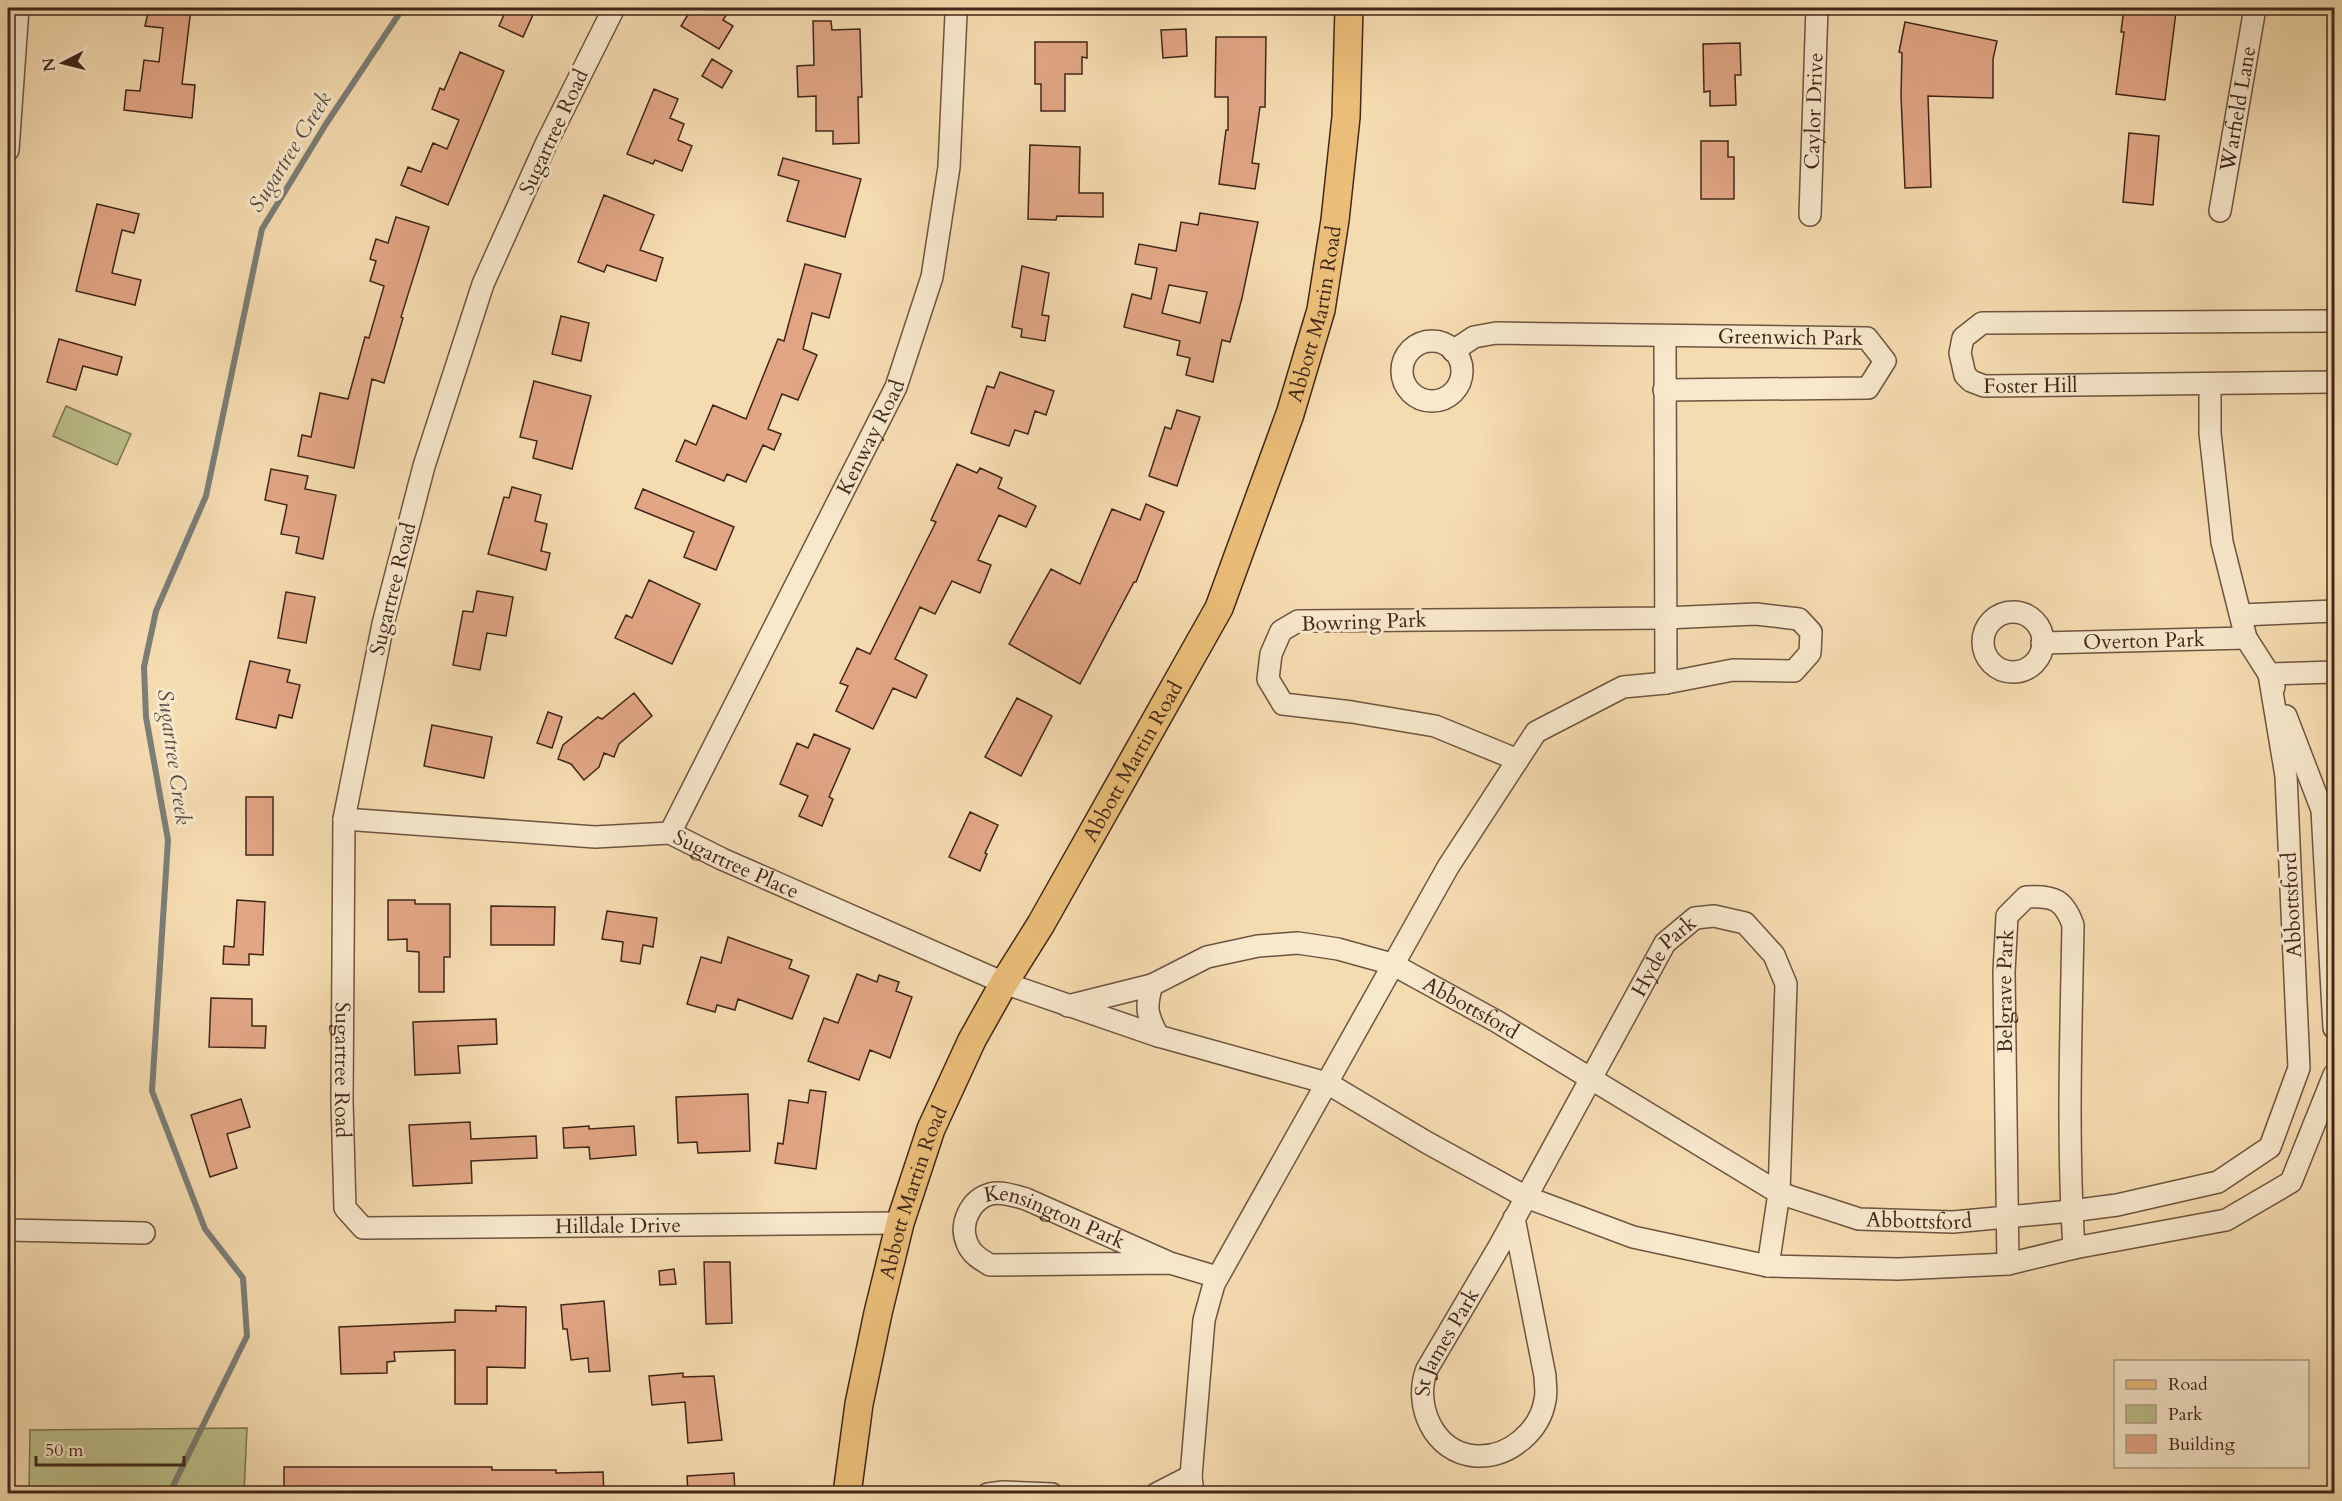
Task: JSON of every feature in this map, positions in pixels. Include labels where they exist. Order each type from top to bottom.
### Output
[{"type":"main road","name":"Abbott Martin Road","points":[[847,1494],[860,1404],[900,1223],[931,1129],[972,1040],[1041,924],[1219,608],[1290,414],[1321,310],[1345,136],[1349,8]]},
{"type":"street","points":[[8,150],[18,8]]},
{"type":"street","name":"Sugartree Road","points":[[345,1208],[342,1101],[344,819],[383,624],[424,466],[483,284],[546,144],[614,8]]},
{"type":"street","name":"Kenway Road","points":[[670,832],[896,387],[932,277],[950,167],[955,8]]},
{"type":"street","name":"Caylor Drive","points":[[1810,215],[1817,8]]},
{"type":"street","name":"Warfield Lane","points":[[2220,211],[2255,8]]},
{"type":"street","name":"Foster Hill","points":[[2334,321],[1982,324],[1963,338],[1960,353],[1965,375],[1971,381],[1984,386],[2334,382]]},
{"type":"street","name":"Greenwich Park","points":[[1453,351],[1474,337],[1496,333],[1867,338],[1885,361],[1868,388],[1664,390]]},
{"type":"street","points":[[1665,336],[1666,683]]},
{"type":"street","name":"Abbottsford","points":[[2210,384],[2210,433],[2222,542],[2246,638],[2269,674],[2322,810],[2334,1028]]},
{"type":"street","points":[[2241,615],[2334,611]]},
{"type":"street","name":"Bowring Park","points":[[1327,1083],[1448,867],[1518,760],[1536,732],[1623,687],[1666,683],[1733,670],[1794,671],[1810,653],[1811,632],[1799,619],[1755,614],[1665,618],[1298,621],[1281,631],[1271,654],[1268,679],[1283,704],[1352,712],[1435,726],[1518,760]]},
{"type":"street","name":"Overton Park","points":[[2042,644],[2246,638]]},
{"type":"street","points":[[2269,674],[2334,672]]},
{"type":"street","name":"Abbottsford","points":[[1068,1006],[1152,985],[1207,957],[1258,946],[1298,943],[1338,949],[1392,964],[1496,1021],[1779,1193],[1859,1219],[1953,1222],[2071,1211],[2116,1204],[2218,1182],[2270,1147],[2299,1068],[2286,776],[2269,674]]},
{"type":"street","name":"Sugartree Place","points":[[344,819],[595,837],[670,832],[722,859],[1004,983]]},
{"type":"street","name":"Belgrave Park","points":[[2008,1264],[2004,972],[2007,916],[2026,897],[2057,899],[2067,908],[2073,925],[2070,1036],[2071,1211],[2074,1248]]},
{"type":"street","name":"Hyde Park","points":[[1526,1197],[1665,943],[1695,918],[1713,916],[1745,923],[1774,955],[1786,984],[1779,1193],[1768,1266]]},
{"type":"street","points":[[1004,983],[1158,1036],[1327,1083],[1426,1142],[1526,1197],[1633,1237],[1768,1266],[1898,1269],[2008,1264],[2074,1248],[2226,1220],[2291,1182],[2334,1075]]},
{"type":"street","points":[[1152,985],[1148,1000],[1148,1016],[1158,1036]]},
{"type":"street","points":[[2299,1068],[2334,1069]]},
{"type":"street","points":[[1156,1494],[1192,1485],[1204,1320],[1217,1277],[1327,1083]]},
{"type":"street","name":"Kensington Park","points":[[1170,1263],[990,1265],[976,1257],[967,1243],[964,1225],[973,1204],[990,1194],[1006,1193],[1026,1199],[1170,1263],[1217,1277]]},
{"type":"street","name":"St James Park","points":[[1514,1218],[1545,1376],[1546,1398],[1533,1430],[1521,1441],[1506,1450],[1476,1456],[1460,1453],[1445,1443],[1433,1430],[1425,1415],[1421,1398],[1421,1383],[1427,1368],[1526,1197]]},
{"type":"street","name":"Hilldale Drive","points":[[345,1208],[363,1228],[900,1223]]},
{"type":"street","points":[[8,1230],[144,1233]]},
{"type":"street","points":[[988,1494],[1002,1492],[1052,1494]]},
{"type":"green space","points":[[66,406],[131,434],[117,465],[53,436]]},
{"type":"green space","points":[[247,1428],[244,1493],[29,1493],[30,1430]]},
{"type":"building","points":[[149,8],[191,8],[182,84],[195,85],[192,118],[124,110],[126,90],[140,91],[144,60],[159,62],[163,28],[145,26]]},
{"type":"building","points":[[507,8],[536,8],[523,37],[499,26]]},
{"type":"building","points":[[692,8],[731,8],[723,20],[733,26],[719,49],[681,26]]},
{"type":"building","points":[[2124,8],[2176,12],[2165,100],[2116,94],[2124,32],[2121,32]]},
{"type":"building","points":[[813,21],[831,21],[832,30],[860,29],[862,97],[858,97],[859,143],[833,144],[833,131],[816,131],[816,96],[798,97],[797,66],[814,65]]},
{"type":"building","points":[[1905,22],[1997,41],[1993,59],[1993,98],[1928,96],[1931,187],[1905,188],[1901,96],[1902,53],[1899,52]]},
{"type":"building","points":[[1186,29],[1187,56],[1163,58],[1161,30]]},
{"type":"building","points":[[1216,37],[1266,37],[1265,107],[1260,107],[1252,163],[1259,164],[1255,189],[1219,184],[1226,130],[1228,130],[1228,97],[1215,97]]},
{"type":"building","points":[[1035,42],[1087,42],[1087,58],[1082,57],[1082,74],[1065,74],[1065,111],[1041,111],[1041,84],[1035,84]]},
{"type":"building","points":[[1740,43],[1741,75],[1735,75],[1736,105],[1710,106],[1710,91],[1704,92],[1703,44]]},
{"type":"building","points":[[460,52],[504,71],[448,205],[401,185],[408,167],[421,172],[433,143],[447,149],[459,120],[432,109],[440,88],[444,90]]},
{"type":"building","points":[[712,59],[732,71],[722,88],[702,76]]},
{"type":"building","points":[[654,89],[678,99],[670,118],[684,124],[678,140],[692,146],[682,171],[655,160],[653,164],[627,154]]},
{"type":"building","points":[[2129,133],[2159,136],[2153,205],[2123,202]]},
{"type":"building","points":[[1701,141],[1728,141],[1728,157],[1734,157],[1734,199],[1701,199]]},
{"type":"building","points":[[1030,145],[1080,147],[1079,193],[1103,193],[1103,217],[1057,216],[1056,220],[1028,219]]},
{"type":"building","points":[[783,158],[861,179],[845,237],[787,221],[799,181],[778,175]]},
{"type":"building","points":[[604,195],[654,215],[640,250],[663,258],[656,281],[607,265],[604,272],[578,262]]},
{"type":"building","points":[[97,204],[139,214],[134,233],[122,230],[112,273],[141,280],[135,305],[76,291]]},
{"type":"building","points":[[1200,213],[1258,222],[1230,342],[1222,340],[1213,382],[1186,375],[1190,358],[1177,355],[1180,341],[1124,327],[1132,294],[1151,299],[1157,268],[1135,264],[1139,244],[1176,251],[1181,222],[1198,225]],"holes":[[[1169,285],[1207,292],[1200,323],[1162,313]]]},
{"type":"building","points":[[396,217],[429,227],[401,317],[403,318],[384,383],[372,379],[354,468],[298,456],[302,435],[311,437],[320,393],[348,399],[365,337],[369,338],[384,286],[370,281],[376,261],[370,259],[376,239],[388,243]]},
{"type":"building","points":[[805,264],[841,274],[829,318],[812,313],[803,349],[817,355],[798,400],[782,394],[768,429],[781,434],[774,450],[763,445],[746,482],[727,474],[724,481],[676,461],[685,440],[696,445],[713,405],[746,419],[778,339],[784,341]]},
{"type":"building","points":[[1022,266],[1049,273],[1042,315],[1049,316],[1045,341],[1021,337],[1022,329],[1012,327]]},
{"type":"building","points":[[561,316],[589,323],[581,361],[552,354]]},
{"type":"building","points":[[59,339],[122,357],[117,375],[83,366],[76,390],[47,382]]},
{"type":"building","points":[[1000,372],[1054,391],[1046,415],[1035,411],[1028,434],[1015,430],[1009,446],[971,433],[987,386],[994,388]]},
{"type":"building","points":[[534,381],[591,396],[572,469],[533,458],[537,441],[520,437]]},
{"type":"building","points":[[1177,410],[1200,417],[1177,486],[1149,476],[1165,427],[1171,429]]},
{"type":"building","points":[[957,464],[977,473],[980,468],[1002,478],[998,488],[1036,506],[1026,527],[999,515],[978,560],[991,565],[980,593],[952,581],[935,614],[920,607],[895,659],[927,675],[916,698],[893,688],[873,729],[836,711],[848,686],[840,683],[857,648],[870,654],[936,522],[931,520]]},
{"type":"building","points":[[271,469],[308,476],[305,489],[336,495],[323,559],[296,553],[299,537],[281,534],[287,505],[265,500]]},
{"type":"building","points":[[512,487],[541,495],[535,521],[547,524],[541,551],[550,553],[546,570],[488,554],[504,497],[509,498]]},
{"type":"building","points":[[643,489],[734,527],[716,570],[684,557],[694,532],[635,508]]},
{"type":"building","points":[[1146,504],[1164,512],[1136,582],[1080,684],[1009,644],[1051,569],[1080,584],[1112,509],[1140,520]]},
{"type":"building","points":[[649,580],[700,604],[672,664],[615,638],[626,615],[632,618]]},
{"type":"building","points":[[477,591],[513,597],[506,636],[487,633],[480,670],[453,665],[463,611],[473,612]]},
{"type":"building","points":[[286,592],[315,597],[306,643],[278,638]]},
{"type":"building","points":[[250,661],[290,670],[287,682],[300,685],[292,718],[279,715],[276,728],[236,719]]},
{"type":"building","points":[[634,693],[652,716],[619,744],[614,757],[604,753],[599,767],[584,780],[571,764],[558,759],[563,745],[598,717],[602,719]]},
{"type":"building","points":[[1017,698],[1052,716],[1021,776],[985,757]]},
{"type":"building","points":[[548,712],[562,717],[552,748],[537,743]]},
{"type":"building","points":[[432,725],[492,737],[484,778],[424,766]]},
{"type":"building","points":[[814,734],[850,749],[829,797],[833,799],[822,826],[799,816],[808,796],[780,784],[797,743],[808,748]]},
{"type":"building","points":[[246,797],[273,797],[273,855],[246,855]]},
{"type":"building","points":[[970,812],[998,825],[985,853],[987,854],[980,871],[949,857]]},
{"type":"building","points":[[237,900],[265,902],[263,955],[249,954],[249,965],[223,964],[224,946],[234,947]]},
{"type":"building","points":[[388,900],[415,900],[415,904],[450,904],[450,957],[444,957],[444,992],[419,992],[419,952],[407,951],[407,939],[388,940]]},
{"type":"building","points":[[491,906],[555,907],[554,945],[491,945]]},
{"type":"building","points":[[607,911],[657,918],[653,947],[643,945],[640,964],[621,961],[623,942],[602,939]]},
{"type":"building","points":[[728,937],[792,960],[789,968],[809,976],[792,1019],[738,999],[735,1010],[717,1005],[715,1012],[687,1004],[701,957],[721,963]]},
{"type":"building","points":[[857,974],[877,982],[879,975],[899,982],[896,991],[912,997],[890,1058],[870,1050],[859,1080],[808,1061],[824,1018],[838,1023]]},
{"type":"building","points":[[211,998],[252,999],[252,1026],[266,1026],[265,1048],[209,1047]]},
{"type":"building","points":[[496,1019],[497,1044],[458,1046],[460,1073],[415,1075],[413,1022]]},
{"type":"building","points":[[810,1090],[826,1092],[816,1169],[775,1163],[778,1143],[783,1144],[789,1100],[808,1103]]},
{"type":"building","points":[[748,1094],[750,1151],[698,1153],[697,1142],[678,1143],[676,1097]]},
{"type":"building","points":[[241,1099],[250,1127],[227,1134],[237,1168],[210,1177],[191,1115]]},
{"type":"building","points":[[470,1122],[471,1139],[536,1136],[537,1158],[471,1161],[472,1183],[413,1186],[409,1125]]},
{"type":"building","points":[[589,1126],[589,1129],[634,1126],[636,1155],[590,1159],[589,1147],[564,1148],[563,1128]]},
{"type":"building","points":[[704,1262],[730,1262],[732,1323],[706,1324]]},
{"type":"building","points":[[674,1269],[676,1284],[660,1285],[659,1271]]},
{"type":"building","points":[[604,1301],[610,1371],[589,1372],[588,1358],[571,1360],[567,1329],[563,1329],[561,1305]]},
{"type":"building","points":[[496,1306],[526,1307],[525,1368],[487,1367],[487,1404],[455,1404],[455,1350],[394,1352],[395,1361],[387,1362],[387,1373],[341,1374],[339,1327],[455,1322],[455,1310],[496,1311]]},
{"type":"building","points":[[683,1373],[683,1377],[714,1376],[722,1440],[688,1443],[685,1402],[652,1405],[649,1376]]},
{"type":"building","points":[[284,1467],[492,1467],[492,1470],[556,1470],[556,1473],[603,1472],[604,1494],[284,1494]]},
{"type":"building","points":[[734,1473],[735,1494],[688,1494],[687,1476]]},
{"type":"waterway","name":"Sugartree Creek","points":[[169,1494],[247,1336],[243,1278],[205,1229],[152,1091],[168,840],[146,717],[144,667],[156,611],[206,496],[262,229],[326,124],[403,8]]}]
